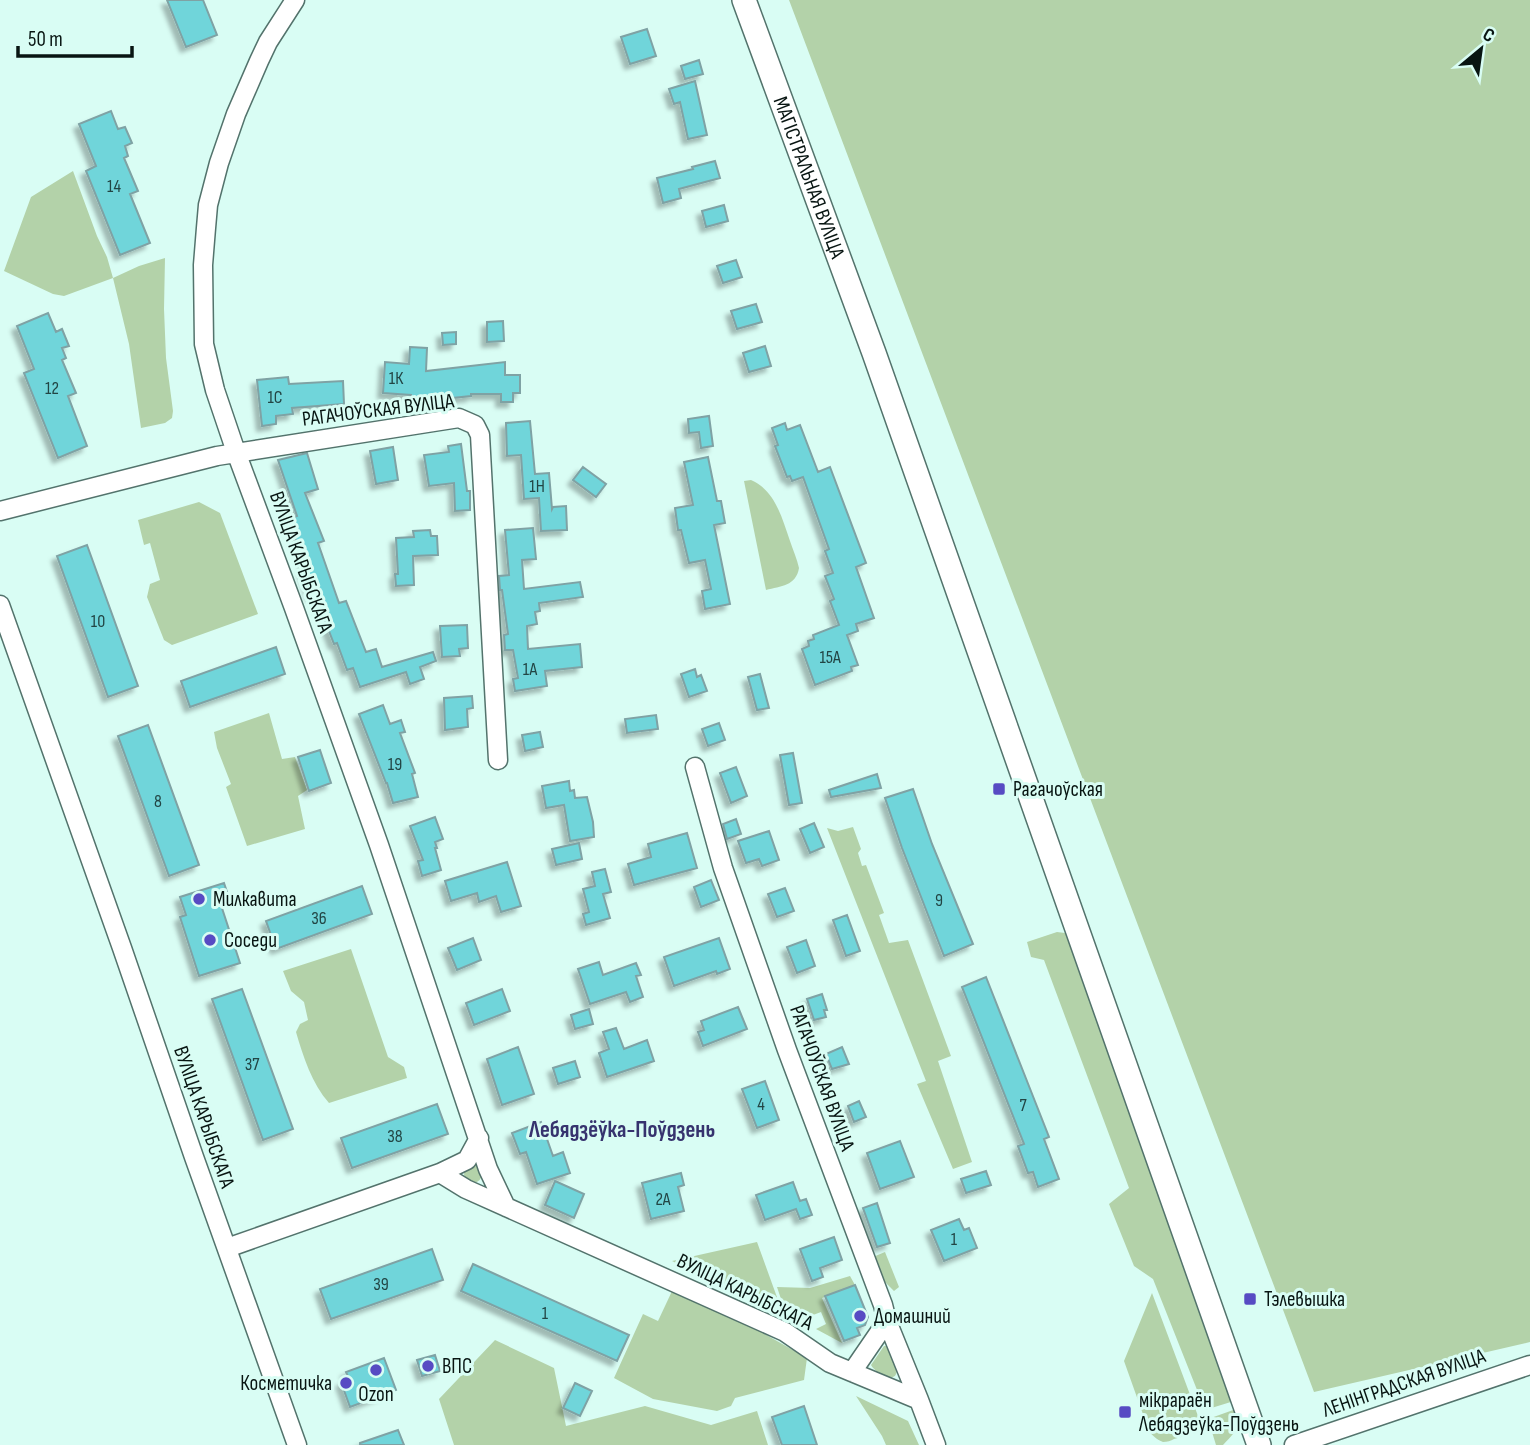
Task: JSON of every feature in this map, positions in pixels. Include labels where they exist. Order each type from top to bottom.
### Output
[{"type":"main road","name":"МАГІСТРАЛЬНАЯ ВУЛІЦА","points":[[744,0],[874,354],[1259,1445]]},
{"type":"street","name":"ВУЛІЦА КАРЫБСКАГА","points":[[295,0],[268,42],[236,114],[219,163],[208,205],[203,265],[204,344],[215,390],[236,452],[380,845],[488,1169],[506,1207]]},
{"type":"street","name":"РАГАЧОЎСКАЯ ВУЛІЦА","points":[[0,511],[236,452],[459,418],[475,425],[480,435],[498,760]]},
{"type":"street","name":"ВУЛІЦА КАРЫБСКАГА","points":[[0,605],[297,1445]]},
{"type":"street","name":"РАГАЧОЎСКАЯ ВУЛІЦА","points":[[695,767],[723,868],[887,1321],[919,1400]]},
{"type":"street","points":[[227,1248],[440,1173],[467,1160],[477,1159],[488,1169],[486,1185],[477,1191],[461,1186],[457,1176],[459,1166],[467,1160],[479,1138]]},
{"type":"street","name":"ВУЛІЦА КАРЫБСКАГА","points":[[440,1173],[466,1189],[785,1332],[830,1363],[919,1400]]},
{"type":"street","points":[[852,1372],[887,1321]]},
{"type":"street","name":"ЛЕНІНГРАДСКАЯ ВУЛІЦА","points":[[1294,1445],[1530,1365]]},
{"type":"street","points":[[919,1400],[936,1445]]},
{"type":"green space","points":[[789,0],[1530,0],[1530,1342],[1314,1392]]},
{"type":"green space","points":[[73,171],[113,278],[64,296],[53,294],[4,271],[31,197]]},
{"type":"green space","points":[[165,258],[166,358],[173,411],[172,418],[165,423],[141,428],[129,344],[113,278]]},
{"type":"green space","points":[[751,480],[772,498],[784,523],[799,568],[791,582],[766,590],[744,481]]},
{"type":"green space","points":[[199,502],[220,513],[258,614],[172,645],[164,640],[147,597],[150,584],[160,580],[150,543],[144,545],[138,520]]},
{"type":"green space","points":[[269,713],[282,759],[295,757],[307,790],[298,796],[305,829],[247,846],[226,787],[231,784],[217,748],[214,732]]},
{"type":"green space","points":[[853,827],[861,849],[858,853],[862,866],[866,865],[884,913],[879,915],[889,943],[908,940],[951,1056],[938,1061],[972,1162],[953,1169],[917,1084],[926,1081],[827,828],[838,831]]},
{"type":"green space","points":[[1057,932],[1071,936],[1234,1401],[1205,1410],[1153,1279],[1134,1266],[1109,1204],[1129,1188],[1044,960],[1031,957],[1027,942]]},
{"type":"green space","points":[[351,949],[388,1057],[404,1067],[407,1078],[329,1103],[313,1079],[296,1032],[300,1024],[308,1020],[304,1002],[291,991],[283,971]]},
{"type":"green space","points":[[473,1165],[479,1168],[482,1174],[479,1180],[473,1183],[467,1180],[464,1174],[467,1168]]},
{"type":"green space","points":[[757,1242],[782,1311],[744,1292],[741,1295],[672,1261]]},
{"type":"green space","points":[[885,1252],[899,1287],[894,1291],[881,1278],[873,1257]]},
{"type":"green space","points":[[850,1276],[855,1285],[822,1298],[842,1343],[816,1329],[826,1324],[821,1312],[805,1318],[807,1324],[786,1314],[777,1287],[810,1288]]},
{"type":"green space","points":[[673,1289],[740,1320],[807,1358],[804,1380],[735,1398],[731,1406],[717,1411],[653,1399],[614,1378],[643,1314],[658,1321]]},
{"type":"green space","points":[[1152,1293],[1198,1416],[1190,1432],[1164,1442],[1149,1431],[1124,1361]]},
{"type":"green space","points":[[495,1340],[554,1368],[566,1426],[645,1406],[711,1425],[757,1411],[768,1445],[454,1445],[439,1399]]},
{"type":"green space","points":[[884,1346],[888,1346],[896,1364],[894,1377],[881,1375],[871,1365]]},
{"type":"green space","points":[[856,1396],[908,1421],[919,1445],[886,1445]]},
{"type":"green space","points":[[1236,1409],[1236,1429],[1223,1445],[1216,1445],[1208,1419]]},
{"type":"building","points":[[167,0],[203,0],[217,35],[186,47]]},
{"type":"building","points":[[647,29],[656,56],[630,64],[621,37]]},
{"type":"building","points":[[699,60],[703,74],[685,79],[681,66]]},
{"type":"building","points":[[695,81],[707,135],[688,139],[680,102],[674,104],[669,89]]},
{"type":"building","points":[[111,111],[118,129],[125,127],[132,143],[125,146],[128,156],[124,158],[138,191],[130,194],[150,243],[120,255],[86,171],[96,166],[79,124]]},
{"type":"building","points":[[715,161],[720,178],[679,189],[681,198],[663,203],[657,178]]},
{"type":"building","points":[[724,205],[728,221],[706,227],[702,211]]},
{"type":"building","points":[[736,260],[742,277],[723,283],[717,266]]},
{"type":"building","points":[[756,304],[762,322],[737,329],[731,311]]},
{"type":"building","points":[[48,313],[56,332],[62,329],[69,346],[62,348],[66,358],[62,360],[76,393],[68,396],[87,446],[58,458],[24,373],[34,369],[17,326]]},
{"type":"building","points":[[503,321],[504,341],[487,342],[487,322]]},
{"type":"building","points":[[456,332],[456,344],[443,345],[442,333]]},
{"type":"building","points":[[765,346],[771,366],[749,372],[743,353]]},
{"type":"building","points":[[410,347],[427,348],[426,371],[505,362],[505,375],[520,375],[520,393],[513,393],[513,402],[501,402],[501,394],[471,394],[434,400],[434,405],[411,405],[411,395],[383,393],[385,362],[409,364]]},
{"type":"building","points":[[288,377],[289,384],[343,381],[344,404],[292,408],[293,414],[276,416],[276,424],[262,426],[257,380]]},
{"type":"building","points":[[709,416],[713,446],[701,448],[699,432],[689,433],[688,419]]},
{"type":"building","points":[[530,421],[535,474],[549,473],[552,509],[566,506],[567,530],[541,531],[539,498],[524,499],[521,455],[507,456],[506,423]]},
{"type":"building","points":[[785,423],[787,430],[800,425],[818,472],[830,467],[866,563],[856,567],[874,618],[856,624],[858,631],[847,635],[858,665],[851,667],[852,671],[815,685],[802,649],[809,646],[808,641],[814,639],[813,635],[839,625],[830,601],[834,599],[825,576],[833,573],[825,551],[829,549],[803,477],[792,481],[790,476],[787,477],[775,446],[778,445],[772,428]]},
{"type":"building","points":[[461,444],[467,491],[470,491],[470,510],[455,511],[454,483],[429,486],[424,455],[449,452],[448,446]]},
{"type":"building","points":[[393,447],[398,480],[376,484],[370,451]]},
{"type":"building","points":[[307,453],[318,489],[305,493],[324,541],[318,543],[339,603],[346,601],[366,652],[376,649],[382,667],[433,652],[436,661],[420,667],[424,679],[410,684],[406,672],[360,687],[353,668],[347,670],[315,595],[312,596],[303,570],[307,569],[288,520],[297,516],[278,460]]},
{"type":"building","points":[[708,457],[717,501],[721,501],[725,523],[714,525],[730,604],[705,609],[702,591],[711,589],[705,560],[689,563],[681,530],[678,530],[675,508],[693,505],[684,462]]},
{"type":"building","points":[[583,467],[606,484],[596,497],[573,480]]},
{"type":"building","points":[[533,528],[536,559],[522,560],[524,589],[580,582],[583,597],[539,603],[540,611],[535,612],[537,624],[527,626],[528,649],[580,644],[582,667],[545,671],[547,686],[515,691],[513,679],[518,678],[513,650],[505,650],[504,635],[508,634],[499,576],[509,575],[505,530]]},
{"type":"building","points":[[430,530],[431,536],[437,536],[438,555],[413,556],[414,585],[396,586],[396,538],[414,537],[413,531]]},
{"type":"building","points":[[87,545],[138,686],[108,697],[57,556]]},
{"type":"building","points":[[467,625],[468,648],[459,649],[460,656],[442,657],[440,626]]},
{"type":"building","points":[[276,647],[285,674],[190,707],[181,681]]},
{"type":"building","points":[[695,669],[697,677],[701,675],[707,691],[689,697],[681,674]]},
{"type":"building","points":[[760,674],[769,708],[757,710],[748,677]]},
{"type":"building","points":[[472,696],[473,708],[467,709],[468,727],[445,730],[444,698]]},
{"type":"building","points":[[383,705],[390,724],[401,720],[405,732],[400,733],[415,773],[412,774],[418,797],[393,803],[359,714]]},
{"type":"building","points":[[656,715],[658,729],[627,733],[625,719]]},
{"type":"building","points":[[719,723],[725,740],[708,746],[702,729]]},
{"type":"building","points":[[148,725],[199,865],[169,876],[118,736]]},
{"type":"building","points":[[540,732],[543,747],[525,751],[522,735]]},
{"type":"building","points":[[320,750],[331,783],[309,791],[298,757]]},
{"type":"building","points":[[793,753],[802,803],[789,805],[780,755]]},
{"type":"building","points":[[736,767],[747,796],[731,803],[720,773]]},
{"type":"building","points":[[877,774],[881,788],[831,797],[829,790]]},
{"type":"building","points":[[569,781],[570,791],[574,790],[575,798],[587,797],[594,837],[570,841],[564,805],[546,808],[542,786]]},
{"type":"building","points":[[913,789],[932,844],[973,944],[944,956],[885,798]]},
{"type":"building","points":[[435,817],[443,839],[435,842],[441,870],[422,876],[418,861],[423,860],[410,826]]},
{"type":"building","points":[[736,819],[741,834],[727,839],[723,824]]},
{"type":"building","points":[[814,823],[824,847],[810,853],[800,829]]},
{"type":"building","points":[[769,831],[779,860],[762,866],[759,859],[746,863],[738,841]]},
{"type":"building","points":[[687,833],[697,868],[634,885],[628,864],[651,857],[648,844]]},
{"type":"building","points":[[579,843],[582,859],[556,865],[552,849]]},
{"type":"building","points":[[507,862],[521,906],[501,912],[496,896],[479,902],[477,893],[451,901],[445,881]]},
{"type":"building","points":[[605,869],[611,892],[603,894],[610,918],[586,925],[583,914],[589,912],[583,889],[595,886],[592,872]]},
{"type":"building","points":[[711,880],[719,900],[701,907],[694,887]]},
{"type":"building","name":"Соседи","points":[[224,883],[228,895],[219,899],[240,963],[199,976],[180,917],[186,915],[180,897]]},
{"type":"building","points":[[362,886],[372,914],[276,949],[266,921]]},
{"type":"building","points":[[785,888],[794,911],[777,917],[768,894]]},
{"type":"building","points":[[847,915],[860,951],[846,956],[833,920]]},
{"type":"building","points":[[473,938],[481,960],[457,970],[448,948]]},
{"type":"building","points":[[719,938],[730,969],[717,974],[716,971],[674,986],[664,957]]},
{"type":"building","points":[[806,940],[815,966],[797,973],[787,947]]},
{"type":"building","points":[[599,962],[603,975],[636,963],[641,975],[636,976],[643,997],[630,1002],[626,992],[590,1004],[578,969]]},
{"type":"building","points":[[986,977],[1049,1137],[1044,1139],[1059,1179],[1038,1187],[1033,1172],[1028,1173],[1018,1146],[1024,1144],[962,987]]},
{"type":"building","points":[[242,989],[293,1129],[263,1140],[212,999]]},
{"type":"building","points":[[502,989],[510,1011],[474,1025],[466,1003]]},
{"type":"building","points":[[822,994],[827,1010],[824,1010],[826,1017],[814,1020],[807,999]]},
{"type":"building","points":[[738,1007],[747,1029],[703,1046],[698,1032],[704,1030],[701,1021]]},
{"type":"building","points":[[589,1009],[593,1024],[575,1029],[571,1015]]},
{"type":"building","points":[[616,1028],[624,1049],[647,1040],[654,1061],[607,1077],[599,1053],[609,1049],[603,1032]]},
{"type":"building","points":[[518,1047],[534,1094],[502,1105],[487,1059]]},
{"type":"building","points":[[842,1047],[849,1064],[832,1069],[826,1054]]},
{"type":"building","points":[[575,1061],[580,1077],[558,1084],[553,1068]]},
{"type":"building","points":[[765,1081],[779,1120],[757,1128],[742,1089]]},
{"type":"building","points":[[859,1101],[866,1117],[854,1122],[848,1106]]},
{"type":"building","points":[[437,1104],[448,1134],[352,1168],[341,1138]]},
{"type":"building","points":[[541,1122],[553,1156],[563,1152],[570,1173],[537,1184],[526,1152],[520,1154],[512,1133]]},
{"type":"building","points":[[900,1141],[914,1177],[880,1189],[867,1153]]},
{"type":"building","points":[[986,1171],[991,1185],[966,1193],[961,1179]]},
{"type":"building","points":[[681,1173],[684,1185],[678,1187],[684,1211],[651,1219],[642,1183]]},
{"type":"building","points":[[555,1181],[584,1194],[574,1218],[545,1205]]},
{"type":"building","points":[[793,1182],[800,1201],[806,1199],[812,1215],[800,1219],[796,1209],[765,1220],[756,1195]]},
{"type":"building","points":[[877,1203],[890,1243],[877,1247],[863,1208]]},
{"type":"building","points":[[959,1219],[964,1230],[969,1228],[977,1248],[944,1261],[931,1230]]},
{"type":"building","points":[[834,1237],[842,1260],[820,1268],[823,1277],[812,1281],[800,1249]]},
{"type":"building","points":[[432,1249],[443,1280],[331,1319],[320,1289]]},
{"type":"building","points":[[473,1264],[629,1335],[617,1361],[461,1291]]},
{"type":"building","points":[[855,1285],[868,1317],[865,1325],[857,1328],[860,1335],[844,1341],[825,1296]]},
{"type":"building","name":"ВПС","points":[[435,1355],[440,1371],[422,1376],[417,1360]]},
{"type":"building","points":[[384,1358],[396,1390],[350,1407],[341,1382],[349,1379],[346,1372]]},
{"type":"building","points":[[575,1383],[592,1391],[580,1416],[563,1408]]},
{"type":"building","points":[[804,1406],[817,1445],[782,1445],[772,1417]]},
{"type":"building","points":[[398,1430],[404,1445],[360,1445],[360,1443]]},
{"type":"place","name":"Рагачоўская","points":[[999,789]]},
{"type":"place","name":"Милкавита","points":[[199,899]]},
{"type":"place","name":"Соседи","points":[[210,940]]},
{"type":"place","name":"Тэлевышка","points":[[1250,1299]]},
{"type":"place","name":"Домашний","points":[[860,1316]]},
{"type":"place","name":"ВПС","points":[[428,1366]]},
{"type":"place","name":"Ozon","points":[[376,1370]]},
{"type":"place","name":"Косметичка","points":[[346,1383]]},
{"type":"place","name":"мікрараён Лебядзеўка-Поўдзень","points":[[1125,1412]]},
{"type":"district","name":"Лебядзёўка-Поўдзень","points":[[622,1130]]}]
